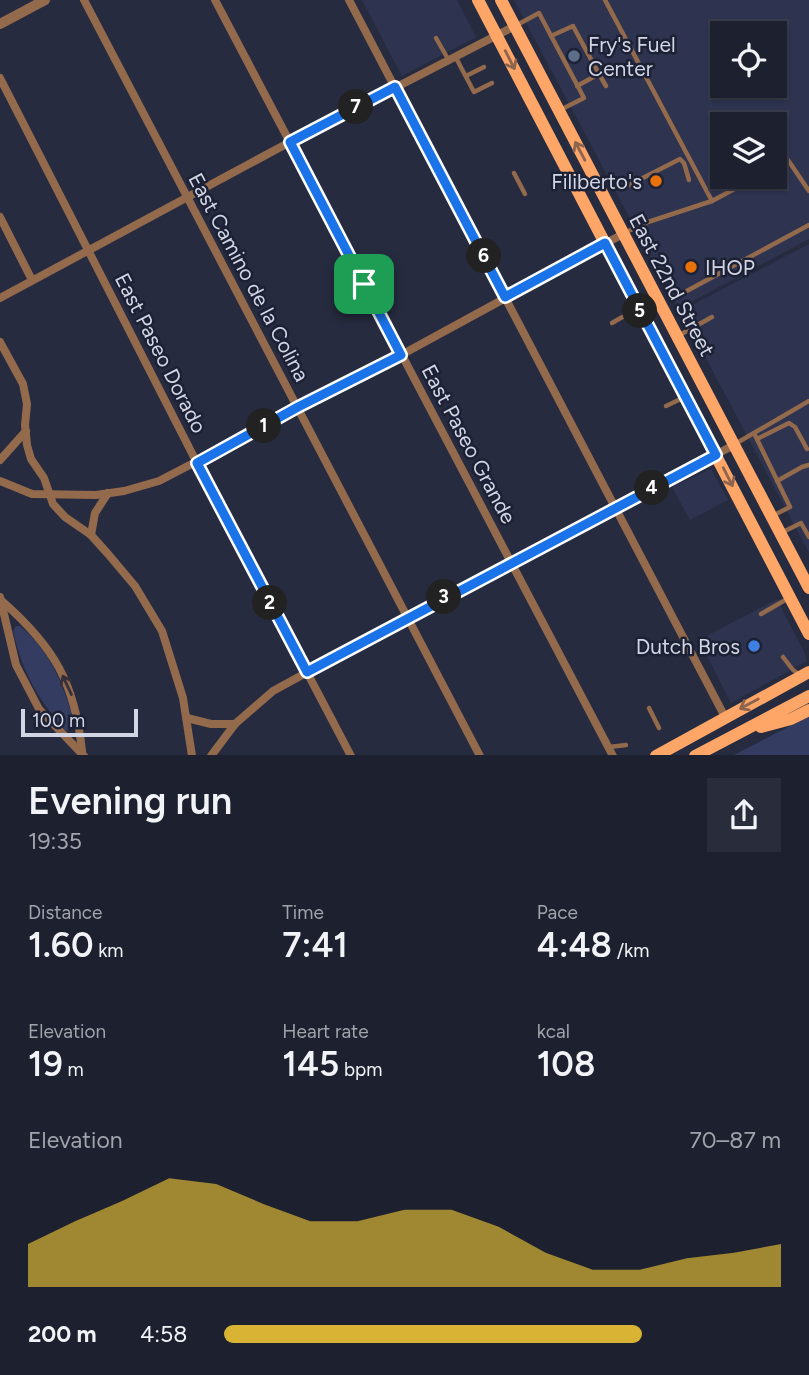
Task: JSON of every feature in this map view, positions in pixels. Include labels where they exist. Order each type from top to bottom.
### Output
[{"type":"main road","name":"East 22nd Street","points":[[478,0],[809,634]]},
{"type":"main road","name":"East 22nd Street","points":[[501,0],[734,445],[781,533],[805,571],[809,588]]},
{"type":"main road","points":[[656,755],[805,674]]},
{"type":"main road","points":[[695,755],[721,749],[740,732],[809,696]]},
{"type":"main road","points":[[740,732],[791,719],[809,710]]},
{"type":"street","points":[[0,24],[45,0]]},
{"type":"street","name":"East Camino de la Colina","points":[[84,0],[480,755]]},
{"type":"street","name":"East Paseo Grande","points":[[215,0],[611,752]]},
{"type":"street","points":[[349,0],[725,717]]},
{"type":"street","points":[[0,298],[290,142],[515,26]]},
{"type":"street","name":"East Paseo Dorado","points":[[0,78],[197,463],[351,755]]},
{"type":"street","points":[[0,216],[32,280]]},
{"type":"street","points":[[0,481],[32,494],[96,495],[159,481],[401,355],[623,233]]},
{"type":"street","points":[[0,342],[23,384],[31,459],[44,478],[53,504],[65,517],[91,535],[135,586],[162,631],[187,718],[192,755]]},
{"type":"street","points":[[0,460],[26,431]]},
{"type":"street","points":[[211,755],[235,724],[273,691],[511,561],[734,445]]},
{"type":"street","points":[[91,535],[95,513],[108,493]]},
{"type":"street","points":[[1,600],[16,665],[39,709],[83,753]]},
{"type":"street","points":[[1,600],[29,625],[49,649],[70,687],[78,716],[83,753]]},
{"type":"street","points":[[187,718],[211,724],[235,724]]},
{"type":"lane","points":[[605,0],[712,201]]},
{"type":"lane","points":[[515,26],[539,13],[584,98],[559,111]]},
{"type":"lane","points":[[551,36],[573,26],[606,86]]},
{"type":"lane","points":[[436,38],[466,76],[474,92],[492,83]]},
{"type":"lane","points":[[466,76],[484,67]]},
{"type":"lane","points":[[577,86],[599,74]]},
{"type":"lane","points":[[629,185],[680,159],[690,180]]},
{"type":"lane","points":[[787,161],[809,191]]},
{"type":"lane","points":[[514,173],[525,194]]},
{"type":"lane","points":[[623,233],[712,201],[734,189]]},
{"type":"lane","points":[[683,293],[809,225]]},
{"type":"lane","points":[[612,323],[639,308]]},
{"type":"lane","points":[[677,336],[712,317]]},
{"type":"lane","points":[[666,406],[686,396]]},
{"type":"lane","points":[[734,445],[809,401]]},
{"type":"lane","points":[[757,439],[789,423],[795,427],[807,449]]},
{"type":"lane","points":[[754,433],[790,507],[772,516]]},
{"type":"lane","points":[[777,481],[806,465],[809,466]]},
{"type":"lane","points":[[781,533],[802,523],[808,534]]},
{"type":"lane","points":[[761,614],[790,598]]},
{"type":"lane","points":[[783,657],[793,670],[805,674]]},
{"type":"lane","points":[[649,708],[659,728]]},
{"type":"lane","points":[[611,752],[626,745]]},
{"type":"shaded area","points":[[362,0],[457,0],[476,37],[402,76]]},
{"type":"shaded area","points":[[514,0],[809,0],[809,239],[678,309]]},
{"type":"shaded area","points":[[809,244],[809,553],[681,311]]},
{"type":"shaded area","points":[[711,469],[728,500],[690,520],[672,487]]},
{"type":"shaded area","points":[[777,599],[807,661],[731,703],[699,640]]},
{"type":"shaded area","points":[[16,626],[20,626],[31,636],[55,672],[67,698],[75,726],[66,731],[39,696],[21,660],[13,631]]},
{"type":"shaded area","points":[[809,716],[809,755],[734,755]]},
{"type":"place","name":"Fry's Fuel Center","points":[[574,56]]},
{"type":"place","name":"Filiberto's","points":[[656,181]]},
{"type":"place","name":"IHOP","points":[[691,267]]},
{"type":"place","name":"Dutch Bros","points":[[754,646]]},
{"type":"route","points":[[395,87],[505,297],[605,243],[716,455],[511,561],[307,672],[197,463],[298,407],[401,355],[364,284],[290,142],[395,87]]}]
